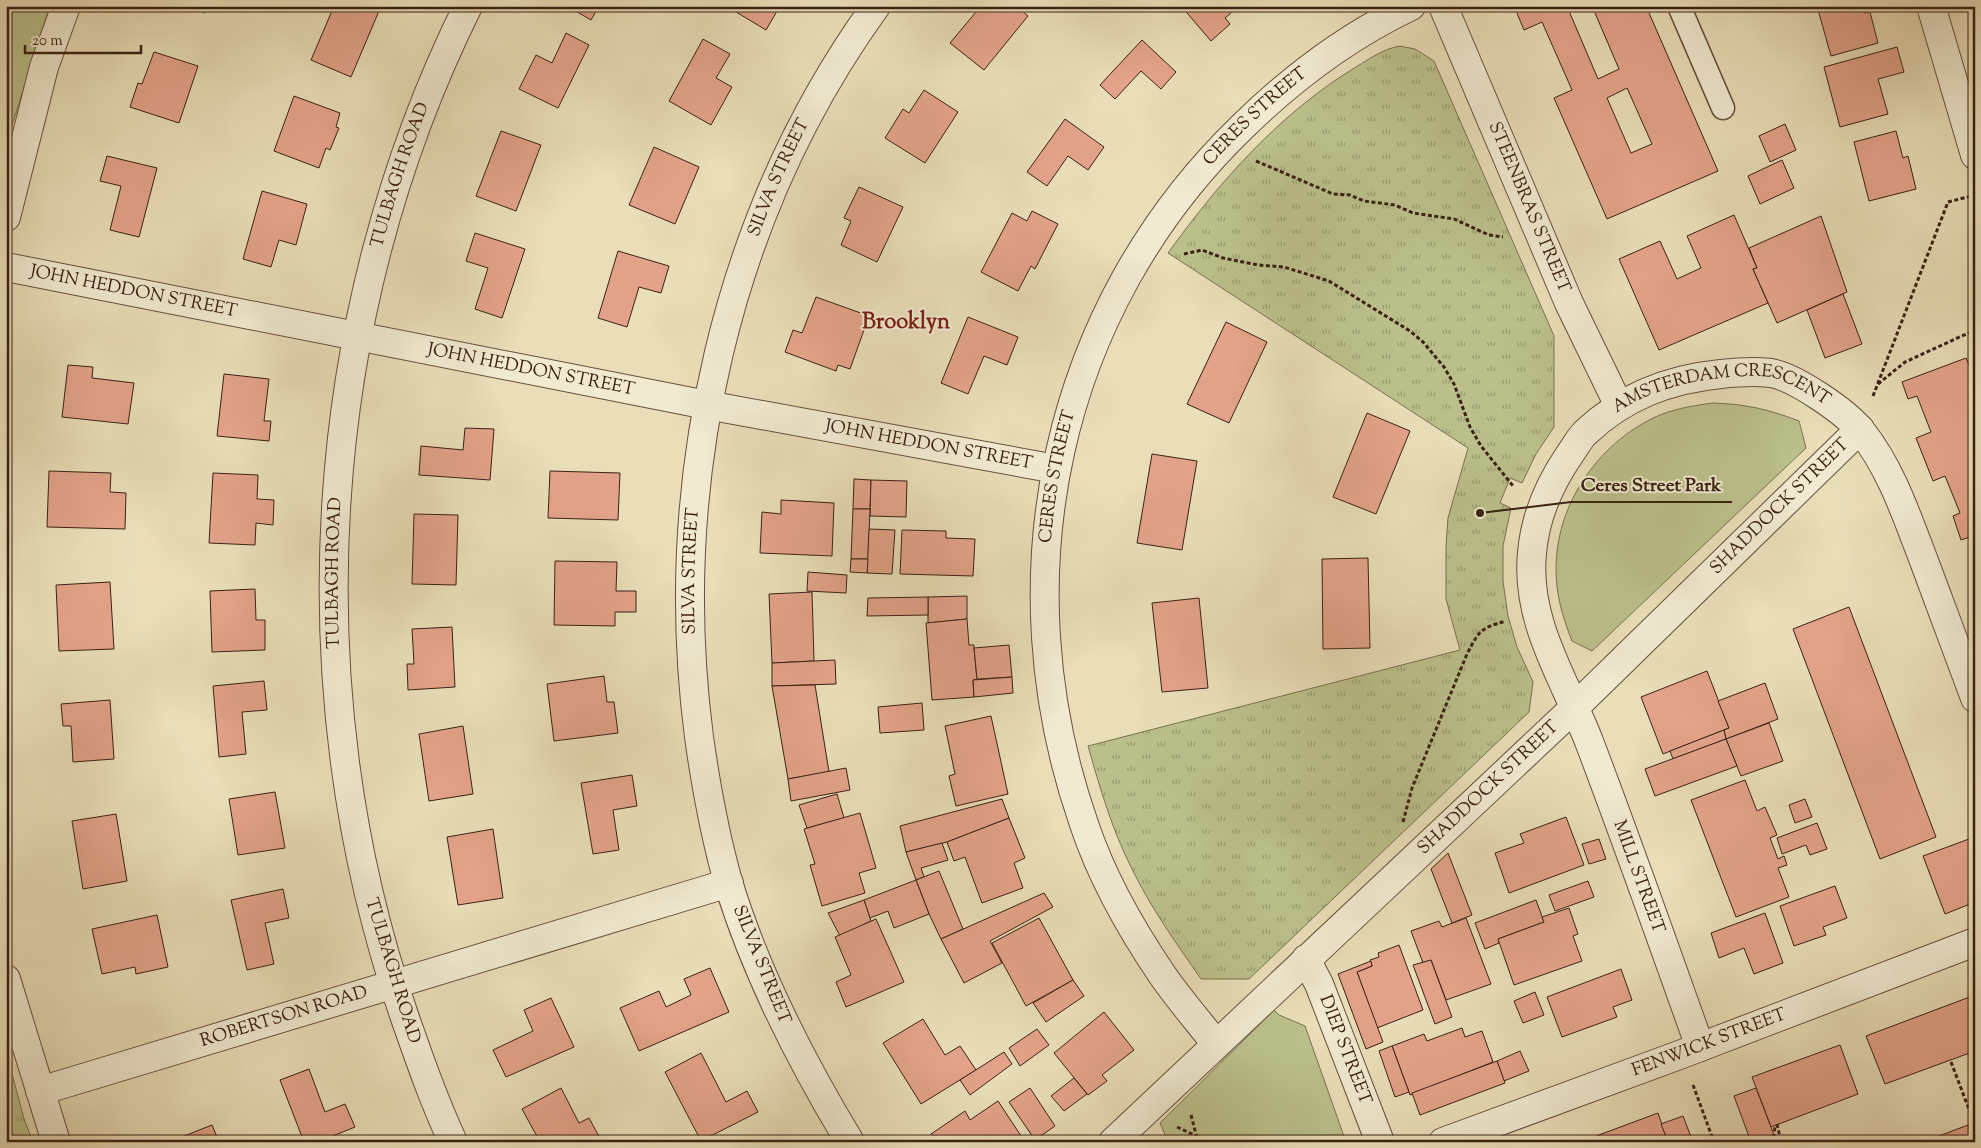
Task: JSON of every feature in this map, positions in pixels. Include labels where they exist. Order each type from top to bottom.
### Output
[{"type":"street","points":[[6,217],[44,67],[66,6]]},
{"type":"street","name":"TULBAGH ROAD","points":[[453,1142],[419,1058],[393,984],[371,905],[355,825],[343,744],[336,663],[334,581],[337,500],[344,418],[357,338],[375,258],[398,180],[425,104],[468,6]]},
{"type":"street","name":"SILVA STREET","points":[[850,1142],[822,1095],[786,1026],[752,948],[729,883],[707,794],[695,705],[691,658],[690,603],[692,516],[700,442],[707,405],[734,298],[764,212],[785,161],[818,96],[856,33],[876,6]]},
{"type":"street","name":"CERES STREET","points":[[1216,1044],[1165,978],[1133,930],[1107,879],[1092,844],[1067,772],[1053,710],[1045,648],[1043,584],[1048,520],[1056,469],[1069,415],[1087,361],[1109,310],[1166,213],[1198,172],[1269,100],[1309,68],[1350,40],[1411,6]]},
{"type":"street","name":"STEENBRAS STREET","points":[[1443,6],[1569,303],[1619,406]]},
{"type":"street","points":[[1931,6],[1975,155]]},
{"type":"street","name":"JOHN HEDDON STREET","points":[[6,267],[357,338],[1056,469]]},
{"type":"street","name":"AMSTERDAM CRESCENT","points":[[1574,708],[1545,644],[1532,597],[1532,554],[1538,515],[1558,471],[1583,435],[1619,406],[1662,384],[1697,376],[1742,372],[1775,374],[1807,390],[1836,408],[1860,430],[1891,479],[1917,542],[1975,698]]},
{"type":"street","name":"SHADDOCK STREET","points":[[1113,1142],[1574,708],[1860,430]]},
{"type":"street","name":"MILL STREET","points":[[1574,708],[1589,740],[1691,1050]]},
{"type":"street","name":"ROBERTSON ROAD","points":[[40,1091],[729,883]]},
{"type":"street","name":"FENWICK STREET","points":[[1443,1142],[1975,942]]},
{"type":"street","name":"DIEP STREET","points":[[1306,959],[1319,984],[1380,1142]]},
{"type":"street","points":[[6,978],[56,1142]]},
{"type":"lane","points":[[1679,6],[1723,108]]},
{"type":"path","points":[[1228,140],[1240,152],[1254,160],[1333,194],[1350,195],[1364,201],[1395,205],[1413,213],[1454,219],[1489,235],[1498,237],[1538,230]]},
{"type":"path","points":[[1860,430],[1948,202],[1975,195]]},
{"type":"path","points":[[1143,250],[1155,256],[1171,258],[1202,250],[1223,258],[1258,265],[1284,267],[1329,281],[1410,331],[1423,342],[1449,376],[1461,400],[1470,427],[1481,446],[1498,469],[1538,515]]},
{"type":"path","points":[[1878,384],[1905,362],[1975,330]]},
{"type":"path","points":[[1404,867],[1402,829],[1405,810],[1425,753],[1467,654],[1479,633],[1487,626],[1537,613]]},
{"type":"path","points":[[1691,1050],[1714,1142]]},
{"type":"path","points":[[1951,1062],[1975,1126]]},
{"type":"path","points":[[1761,1142],[1774,1137],[1776,1125],[1781,1142]]},
{"type":"green space","points":[[6,6],[50,6],[6,144]]},
{"type":"green space","points":[[1400,46],[1415,49],[1434,61],[1554,336],[1554,427],[1536,454],[1522,483],[1510,478],[1500,503],[1511,508],[1503,546],[1503,581],[1508,616],[1517,647],[1533,682],[1529,712],[1249,979],[1201,979],[1173,939],[1132,869],[1112,824],[1088,746],[1460,650],[1446,599],[1446,546],[1448,518],[1468,448],[1168,253],[1230,175],[1277,127],[1328,85],[1377,54]]},
{"type":"green space","points":[[1712,403],[1756,408],[1799,421],[1806,448],[1592,651],[1572,641],[1559,600],[1556,560],[1560,535],[1568,510],[1579,487],[1593,466],[1611,447],[1631,431],[1667,412]]},
{"type":"green space","points":[[1274,1010],[1279,1015],[1305,1026],[1346,1142],[1168,1142],[1160,1123]]},
{"type":"green space","points":[[6,1051],[24,1119],[33,1142],[6,1142]]},
{"type":"building","points":[[188,6],[208,6],[205,13]]},
{"type":"building","points":[[334,6],[367,6],[379,11],[351,77],[311,60]]},
{"type":"building","points":[[567,6],[599,6],[591,20]]},
{"type":"building","points":[[726,6],[780,6],[766,30]]},
{"type":"building","points":[[981,6],[1016,6],[1028,16],[984,70],[950,43]]},
{"type":"building","points":[[1181,6],[1239,6],[1225,18],[1230,24],[1211,41]]},
{"type":"building","points":[[1514,6],[1579,6],[1569,11],[1598,79],[1619,69],[1592,6],[1646,6],[1718,171],[1607,219],[1554,98],[1572,90],[1542,22],[1524,30]],"holes":[[[1627,88],[1652,144],[1631,153],[1607,98]]]},
{"type":"building","points":[[1817,6],[1862,6],[1864,13],[1870,12],[1878,43],[1831,56]]},
{"type":"building","points":[[566,33],[589,45],[558,108],[519,89],[536,55],[552,63]]},
{"type":"building","points":[[703,39],[730,54],[716,78],[732,87],[711,125],[669,101]]},
{"type":"building","points":[[1142,40],[1176,72],[1161,89],[1141,71],[1115,99],[1100,85]]},
{"type":"building","points":[[1897,47],[1904,72],[1878,79],[1888,114],[1840,127],[1824,67]]},
{"type":"building","points":[[154,52],[198,66],[179,123],[130,107],[138,83],[142,84]]},
{"type":"building","points":[[924,90],[958,112],[925,163],[885,138],[903,109],[909,113]]},
{"type":"building","points":[[294,96],[340,113],[336,127],[339,128],[330,150],[326,148],[319,168],[274,151]]},
{"type":"building","points":[[1065,119],[1104,147],[1088,170],[1068,156],[1047,186],[1027,172]]},
{"type":"building","points":[[1785,124],[1796,150],[1770,162],[1759,136]]},
{"type":"building","points":[[501,131],[541,145],[516,211],[476,196]]},
{"type":"building","points":[[1896,131],[1903,158],[1908,156],[1916,189],[1869,201],[1854,142]]},
{"type":"building","points":[[654,147],[699,167],[675,224],[629,205]]},
{"type":"building","points":[[107,156],[157,168],[139,237],[110,230],[121,186],[100,181]]},
{"type":"building","points":[[1782,160],[1794,188],[1760,204],[1748,176]]},
{"type":"building","points":[[859,187],[903,207],[877,262],[841,245],[851,221],[844,218]]},
{"type":"building","points":[[262,191],[307,204],[296,245],[279,240],[271,267],[243,259]]},
{"type":"building","points":[[1032,211],[1058,224],[1035,269],[1031,266],[1018,291],[981,272],[1012,213],[1027,221]]},
{"type":"building","points":[[1734,215],[1757,268],[1753,269],[1768,303],[1659,350],[1619,259],[1660,241],[1677,279],[1701,268],[1687,236]]},
{"type":"building","points":[[1821,216],[1847,292],[1777,323],[1753,269],[1757,268],[1749,248]]},
{"type":"building","points":[[475,233],[525,249],[502,318],[475,309],[488,268],[466,261]]},
{"type":"building","points":[[618,251],[669,266],[661,293],[639,287],[627,327],[598,318]]},
{"type":"building","points":[[1843,294],[1862,344],[1825,358],[1807,310]]},
{"type":"building","points":[[816,297],[869,316],[850,369],[838,365],[836,371],[785,352],[793,330],[802,333]]},
{"type":"building","points":[[968,317],[1018,337],[1007,365],[984,356],[968,394],[941,383]]},
{"type":"building","points":[[1226,322],[1267,342],[1229,423],[1187,404]]},
{"type":"building","points":[[1966,358],[1975,379],[1975,550],[1970,537],[1961,540],[1953,516],[1960,513],[1945,476],[1933,481],[1916,438],[1931,432],[1917,396],[1908,399],[1902,382]]},
{"type":"building","points":[[68,365],[93,367],[92,378],[134,383],[128,424],[62,417]]},
{"type":"building","points":[[224,374],[269,379],[264,421],[271,421],[269,441],[217,436]]},
{"type":"building","points":[[1367,413],[1410,431],[1376,514],[1333,497]]},
{"type":"building","points":[[465,428],[494,429],[490,480],[419,475],[421,446],[463,450]]},
{"type":"building","points":[[1152,454],[1197,461],[1182,550],[1137,543]]},
{"type":"building","points":[[49,471],[111,473],[110,492],[126,493],[125,529],[47,527]]},
{"type":"building","points":[[550,471],[620,473],[618,520],[548,518]]},
{"type":"building","points":[[213,473],[258,475],[257,499],[274,500],[273,525],[256,523],[255,545],[209,543]]},
{"type":"building","points":[[854,479],[871,480],[870,509],[853,509]]},
{"type":"building","points":[[871,480],[907,481],[906,517],[870,516]]},
{"type":"building","points":[[781,500],[834,503],[832,556],[760,553],[762,512],[781,514]]},
{"type":"building","points":[[853,509],[870,509],[868,559],[851,559]]},
{"type":"building","points":[[414,514],[458,515],[456,585],[412,584]]},
{"type":"building","points":[[869,529],[895,530],[892,574],[867,573]]},
{"type":"building","points":[[902,530],[946,531],[946,538],[975,539],[973,576],[900,574]]},
{"type":"building","points":[[1368,558],[1370,648],[1323,649],[1322,559]]},
{"type":"building","points":[[851,559],[868,559],[867,573],[850,572]]},
{"type":"building","points":[[555,561],[617,562],[616,591],[636,591],[636,612],[615,612],[615,626],[554,625]]},
{"type":"building","points":[[808,572],[847,575],[846,593],[807,591]]},
{"type":"building","points":[[1975,579],[1975,595],[1969,581]]},
{"type":"building","points":[[110,582],[114,649],[59,651],[56,585]]},
{"type":"building","points":[[255,589],[256,620],[265,620],[265,650],[212,652],[210,591]]},
{"type":"building","points":[[812,592],[814,661],[772,663],[769,594]]},
{"type":"building","points":[[967,596],[967,619],[928,623],[928,597]]},
{"type":"building","points":[[928,597],[928,615],[867,616],[868,598]]},
{"type":"building","points":[[1199,598],[1208,688],[1162,692],[1152,603]]},
{"type":"building","points":[[1849,607],[1936,837],[1880,859],[1793,629]]},
{"type":"building","points":[[967,619],[969,645],[974,645],[977,679],[973,680],[974,697],[932,700],[926,623]]},
{"type":"building","points":[[452,627],[455,687],[408,690],[407,664],[414,664],[412,629]]},
{"type":"building","points":[[1009,645],[1012,677],[977,679],[974,648]]},
{"type":"building","points":[[835,660],[836,684],[772,686],[772,663]]},
{"type":"building","points":[[1707,671],[1729,728],[1663,754],[1641,697]]},
{"type":"building","points":[[604,676],[607,702],[614,702],[618,733],[554,741],[547,684]]},
{"type":"building","points":[[1012,677],[1013,693],[974,697],[973,680]]},
{"type":"building","points":[[264,681],[267,710],[242,712],[246,754],[219,757],[213,686]]},
{"type":"building","points":[[1765,683],[1778,719],[1726,739],[1724,730],[1729,728],[1718,701]]},
{"type":"building","points":[[815,685],[829,772],[788,779],[772,686]]},
{"type":"building","points":[[110,700],[114,759],[73,762],[71,726],[63,726],[61,704]]},
{"type":"building","points":[[922,703],[924,730],[880,733],[878,707]]},
{"type":"building","points":[[991,716],[1008,794],[956,806],[949,776],[955,774],[945,726]]},
{"type":"building","points":[[1769,723],[1783,761],[1741,776],[1726,739]]},
{"type":"building","points":[[463,726],[473,794],[429,801],[419,734]]},
{"type":"building","points":[[1724,730],[1726,739],[1673,759],[1670,751]]},
{"type":"building","points":[[1726,739],[1737,766],[1655,796],[1645,769]]},
{"type":"building","points":[[846,768],[850,790],[791,801],[788,779]]},
{"type":"building","points":[[632,775],[637,806],[613,810],[619,850],[593,854],[581,783]]},
{"type":"building","points":[[1745,780],[1757,811],[1765,807],[1777,835],[1770,838],[1778,859],[1784,856],[1787,865],[1778,868],[1789,897],[1736,917],[1691,800]]},
{"type":"building","points":[[275,792],[285,848],[238,855],[229,799]]},
{"type":"building","points":[[837,794],[844,818],[807,828],[799,805]]},
{"type":"building","points":[[1002,799],[1009,818],[947,842],[906,852],[900,826]]},
{"type":"building","points":[[1805,799],[1812,817],[1795,823],[1789,805]]},
{"type":"building","points":[[860,813],[876,868],[859,873],[865,893],[822,906],[810,865],[815,864],[804,829]]},
{"type":"building","points":[[116,814],[127,881],[83,889],[72,821]]},
{"type":"building","points":[[1566,817],[1584,865],[1509,893],[1495,853],[1524,843],[1520,834]]},
{"type":"building","points":[[1009,818],[1025,858],[1014,863],[1023,888],[982,903],[965,857],[954,861],[947,842]]},
{"type":"building","points":[[1817,823],[1827,849],[1810,855],[1806,845],[1782,854],[1777,838]]},
{"type":"building","points":[[493,829],[503,898],[458,905],[447,837]]},
{"type":"building","points":[[1599,839],[1606,859],[1589,864],[1582,844]]},
{"type":"building","points":[[1969,839],[1975,854],[1975,902],[1945,914],[1923,856]]},
{"type":"building","points":[[942,843],[948,860],[921,868],[924,877],[916,880],[906,852]]},
{"type":"building","points":[[1448,853],[1472,915],[1452,923],[1431,869]]},
{"type":"building","points":[[939,871],[963,929],[941,939],[916,880]]},
{"type":"building","points":[[916,880],[929,914],[894,928],[888,911],[870,918],[864,900]]},
{"type":"building","points":[[1588,881],[1594,897],[1555,911],[1549,895]]},
{"type":"building","points":[[1835,886],[1847,918],[1823,927],[1826,935],[1794,946],[1780,906]]},
{"type":"building","points":[[283,889],[289,918],[265,923],[274,964],[247,970],[231,900]]},
{"type":"building","points":[[1044,893],[1053,907],[990,941],[1002,963],[964,983],[941,939]]},
{"type":"building","points":[[864,900],[871,921],[840,936],[828,913]]},
{"type":"building","points":[[1536,900],[1544,922],[1498,939],[1499,943],[1485,949],[1475,923]]},
{"type":"building","points":[[1569,908],[1578,934],[1573,936],[1582,961],[1514,985],[1498,939],[1544,922],[1542,917]]},
{"type":"building","points":[[1765,913],[1783,963],[1754,974],[1744,948],[1719,958],[1711,933]]},
{"type":"building","points":[[157,915],[168,967],[136,974],[135,967],[102,974],[92,929]]},
{"type":"building","points":[[1039,918],[1073,980],[1026,1006],[992,943]]},
{"type":"building","points":[[1466,918],[1491,984],[1446,1000],[1431,960],[1423,963],[1411,931],[1439,921],[1442,927]]},
{"type":"building","points":[[876,919],[904,982],[846,1007],[836,982],[851,975],[835,937]]},
{"type":"building","points":[[1399,945],[1423,1010],[1377,1028],[1357,972],[1372,966],[1370,960],[1379,957],[1378,953]]},
{"type":"building","points":[[1431,960],[1452,1017],[1435,1024],[1413,965]]},
{"type":"building","points":[[1371,961],[1372,966],[1357,972],[1383,1042],[1366,1049],[1338,974]]},
{"type":"building","points":[[710,968],[729,1012],[639,1051],[620,1008],[659,991],[666,1007],[691,995],[684,979]]},
{"type":"building","points":[[1621,969],[1632,1000],[1613,1007],[1617,1017],[1562,1037],[1547,997]]},
{"type":"building","points":[[1073,980],[1084,996],[1046,1022],[1033,1003]]},
{"type":"building","points":[[1535,992],[1544,1015],[1523,1023],[1514,1001]]},
{"type":"building","points":[[1975,995],[1975,1051],[1885,1084],[1866,1036]]},
{"type":"building","points":[[551,998],[574,1047],[506,1077],[493,1050],[533,1031],[524,1010]]},
{"type":"building","points":[[1104,1012],[1134,1050],[1102,1075],[1107,1081],[1088,1095],[1054,1053]]},
{"type":"building","points":[[923,1019],[945,1055],[960,1046],[976,1070],[921,1104],[883,1043]]},
{"type":"building","points":[[1462,1028],[1465,1037],[1482,1031],[1493,1062],[1410,1095],[1392,1046],[1424,1034],[1427,1041]]},
{"type":"building","points":[[1037,1029],[1049,1045],[1020,1066],[1009,1048]]},
{"type":"building","points":[[1840,1045],[1858,1094],[1771,1127],[1752,1077]]},
{"type":"building","points":[[1392,1046],[1409,1092],[1395,1097],[1379,1051]]},
{"type":"building","points":[[1520,1051],[1529,1071],[1504,1081],[1497,1061]]},
{"type":"building","points":[[1004,1052],[1012,1064],[970,1095],[960,1080]]},
{"type":"building","points":[[701,1053],[726,1102],[747,1091],[758,1112],[701,1141],[665,1072]]},
{"type":"building","points":[[1497,1061],[1505,1083],[1420,1115],[1412,1093]]},
{"type":"building","points":[[309,1069],[325,1112],[345,1104],[355,1127],[318,1142],[304,1142],[280,1080]]},
{"type":"building","points":[[1074,1078],[1087,1094],[1064,1111],[1051,1096]]},
{"type":"building","points":[[561,1088],[579,1123],[589,1118],[602,1142],[540,1142],[522,1109]]},
{"type":"building","points":[[1030,1088],[1055,1126],[1035,1140],[1009,1102]]},
{"type":"building","points":[[1756,1088],[1774,1135],[1751,1142],[1734,1096]]},
{"type":"building","points":[[998,1101],[1025,1142],[937,1142],[931,1134],[965,1111],[970,1120]]},
{"type":"building","points":[[1658,1113],[1668,1142],[1580,1142]]},
{"type":"building","points":[[1683,1116],[1693,1142],[1668,1142],[1661,1124]]},
{"type":"building","points":[[212,1125],[219,1142],[169,1142]]},
{"type":"building","points":[[1968,1125],[1974,1142],[1923,1142]]},
{"type":"place","name":"Ceres Street Park","points":[[1480,513]]},
{"type":"district","name":"Brooklyn","points":[[906,323]]}]
